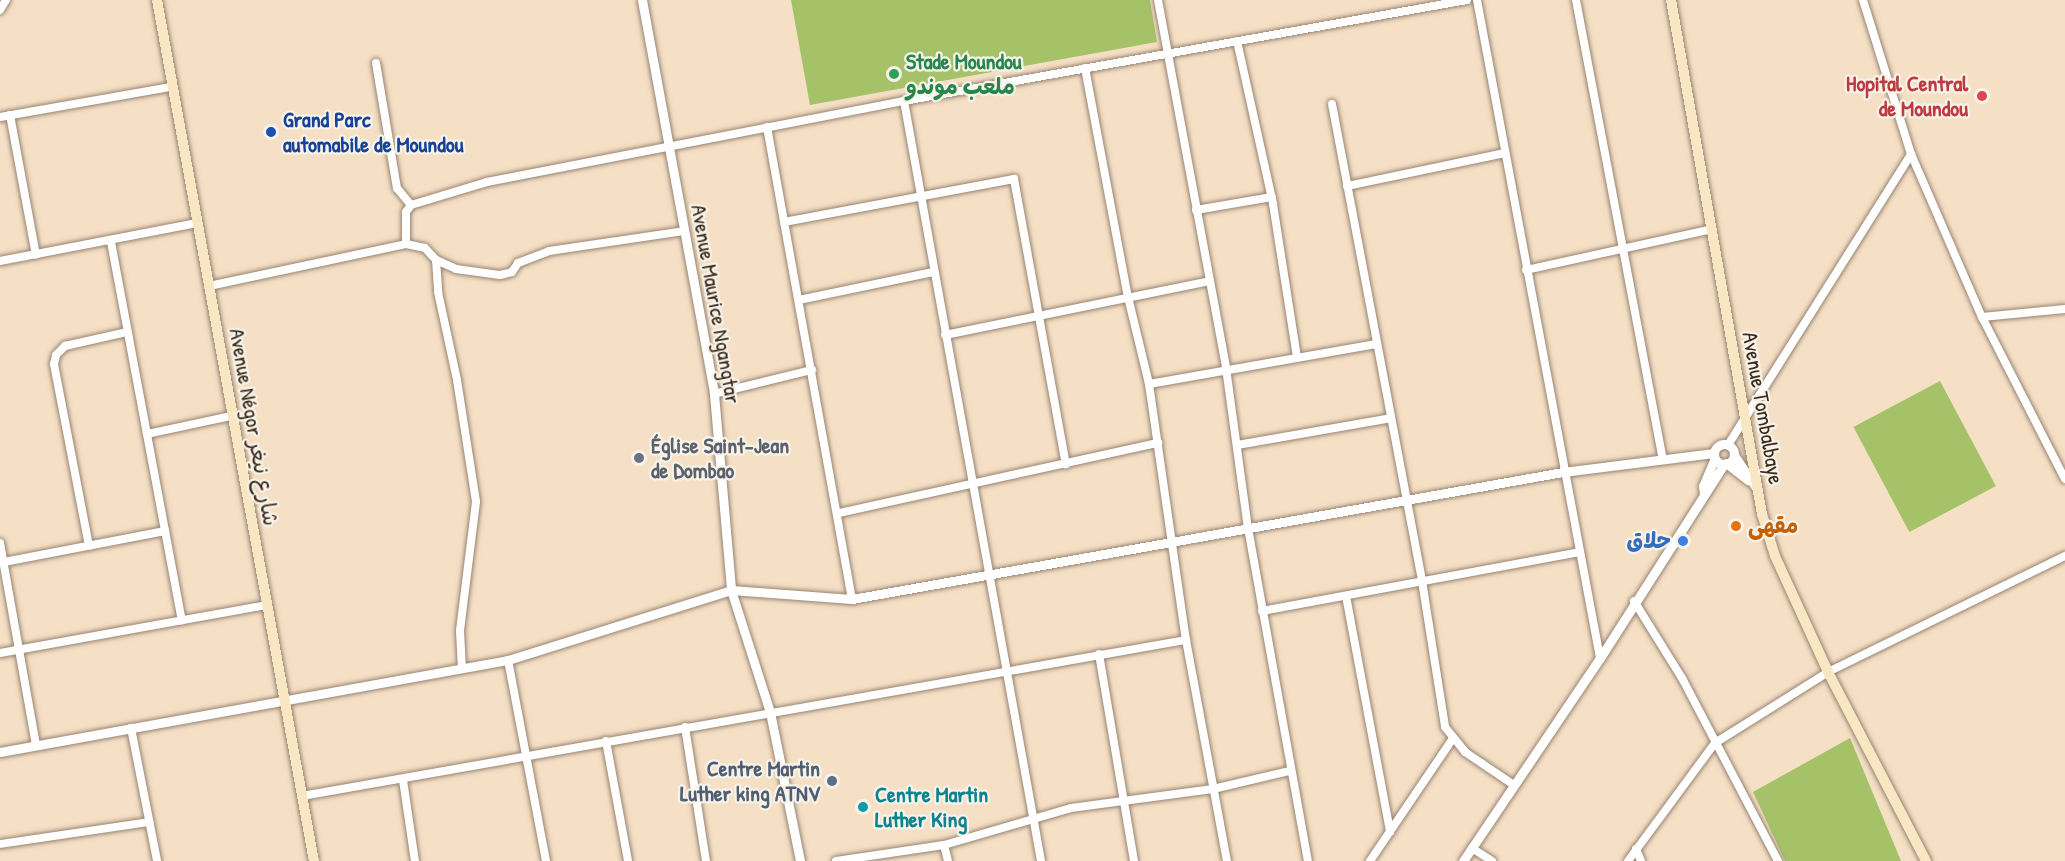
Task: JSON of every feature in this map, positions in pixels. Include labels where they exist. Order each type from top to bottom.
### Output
[{"type":"main road","name":"Avenue Négor شارع نيغر","points":[[157,0],[171,87],[314,861]]},
{"type":"main road","name":"Avenue Tombalbaye","points":[[1671,0],[1746,414],[1754,485],[1775,555],[1828,672],[1926,861]]},
{"type":"street","points":[[0,10],[6,0]]},
{"type":"street","name":"Avenue Maurice Ngangtar","points":[[642,0],[714,394],[731,590],[770,712],[800,861]]},
{"type":"street","points":[[1158,0],[1226,368],[1248,528],[1308,861]]},
{"type":"street","points":[[406,244],[406,212],[411,206],[487,182],[904,101],[1467,0]]},
{"type":"street","points":[[1477,0],[1563,472],[1600,658]]},
{"type":"street","points":[[1576,0],[1662,457]]},
{"type":"street","points":[[1863,0],[1911,154],[1982,317],[2065,479]]},
{"type":"street","points":[[1237,41],[1272,197],[1297,357]]},
{"type":"street","points":[[376,63],[397,188],[411,206]]},
{"type":"street","points":[[1085,68],[1128,297],[1149,384],[1186,640],[1227,861]]},
{"type":"street","points":[[0,117],[171,87]]},
{"type":"street","points":[[904,101],[933,272],[991,574],[1004,671],[1041,861]]},
{"type":"street","points":[[1332,104],[1422,581],[1445,727],[1452,740],[1514,785]]},
{"type":"street","points":[[10,115],[36,255]]},
{"type":"street","points":[[767,127],[839,513],[852,599]]},
{"type":"street","points":[[1347,186],[1505,153]]},
{"type":"street","points":[[1728,445],[1911,154]]},
{"type":"street","points":[[784,222],[1014,179],[1066,464]]},
{"type":"street","points":[[1196,210],[1272,197]]},
{"type":"street","points":[[0,261],[198,224]]},
{"type":"street","points":[[1526,270],[1712,229]]},
{"type":"street","points":[[208,286],[406,244],[425,248],[436,260],[472,273],[500,275],[512,272],[518,263],[549,251],[684,231]]},
{"type":"street","points":[[111,242],[182,620]]},
{"type":"street","points":[[436,260],[438,292],[458,380],[476,502],[460,631],[462,669]]},
{"type":"street","points":[[799,300],[933,272]]},
{"type":"street","points":[[945,335],[1210,281]]},
{"type":"street","points":[[1982,317],[2065,309]]},
{"type":"street","points":[[89,546],[54,364],[56,355],[65,346],[127,332]]},
{"type":"street","points":[[1149,384],[1226,368],[1377,344]]},
{"type":"street","points":[[714,394],[812,370]]},
{"type":"street","points":[[147,434],[231,416]]},
{"type":"street","points":[[1237,445],[1391,418]]},
{"type":"street","points":[[839,513],[1158,443]]},
{"type":"street","points":[[1728,445],[1754,485]]},
{"type":"street","points":[[1463,861],[1600,658],[1634,601],[1704,494],[1720,460],[1718,446],[1728,445]]},
{"type":"street","points":[[0,752],[508,660],[731,590],[852,599],[1563,472],[1662,457],[1720,460],[1734,455]]},
{"type":"street","points":[[1720,460],[1754,485]]},
{"type":"street","points":[[4,562],[165,531]]},
{"type":"street","points":[[0,543],[36,745]]},
{"type":"street","points":[[1262,611],[1580,552]]},
{"type":"street","points":[[1628,861],[1715,743],[1828,672],[2065,556]]},
{"type":"street","points":[[1346,596],[1390,832]]},
{"type":"street","points":[[1634,601],[1676,669],[1778,861]]},
{"type":"street","points":[[0,653],[268,605]]},
{"type":"street","points":[[302,796],[1186,640]]},
{"type":"street","points":[[1099,654],[1134,861]]},
{"type":"street","points":[[508,660],[546,861]]},
{"type":"street","points":[[685,727],[706,861]]},
{"type":"street","points":[[131,728],[157,861]]},
{"type":"street","points":[[1370,861],[1452,740]]},
{"type":"street","points":[[606,741],[628,861]]},
{"type":"street","points":[[836,861],[944,844],[1071,808],[1213,789],[1290,771]]},
{"type":"street","points":[[403,780],[415,861]]},
{"type":"street","points":[[0,844],[149,822]]},
{"type":"street","points":[[944,844],[948,861]]},
{"type":"street","points":[[1472,848],[1492,861]]},
{"type":"street","points":[[1636,849],[1641,861]]},
{"type":"green space","name":"Stade Moundou ملعب موندو","points":[[791,0],[1150,0],[1157,42],[810,105]]},
{"type":"green space","points":[[1940,381],[1996,486],[1909,532],[1853,427]]},
{"type":"green space","points":[[1850,738],[1901,861],[1785,861],[1753,792]]},
{"type":"place","name":"Stade Moundou ملعب موندو","points":[[894,74]]},
{"type":"place","name":"Hopital Central de Moundou","points":[[1982,96]]},
{"type":"place","name":"Grand Parc automabile de Moundou","points":[[271,132]]},
{"type":"place","name":"Église Saint-Jean de Dombao","points":[[639,458]]},
{"type":"place","name":"مقهى","points":[[1736,526]]},
{"type":"place","name":"حلاق","points":[[1683,541]]},
{"type":"place","name":"Centre Martin Luther king ATNV","points":[[832,781]]},
{"type":"place","name":"Centre Martin Luther King","points":[[863,807]]}]
